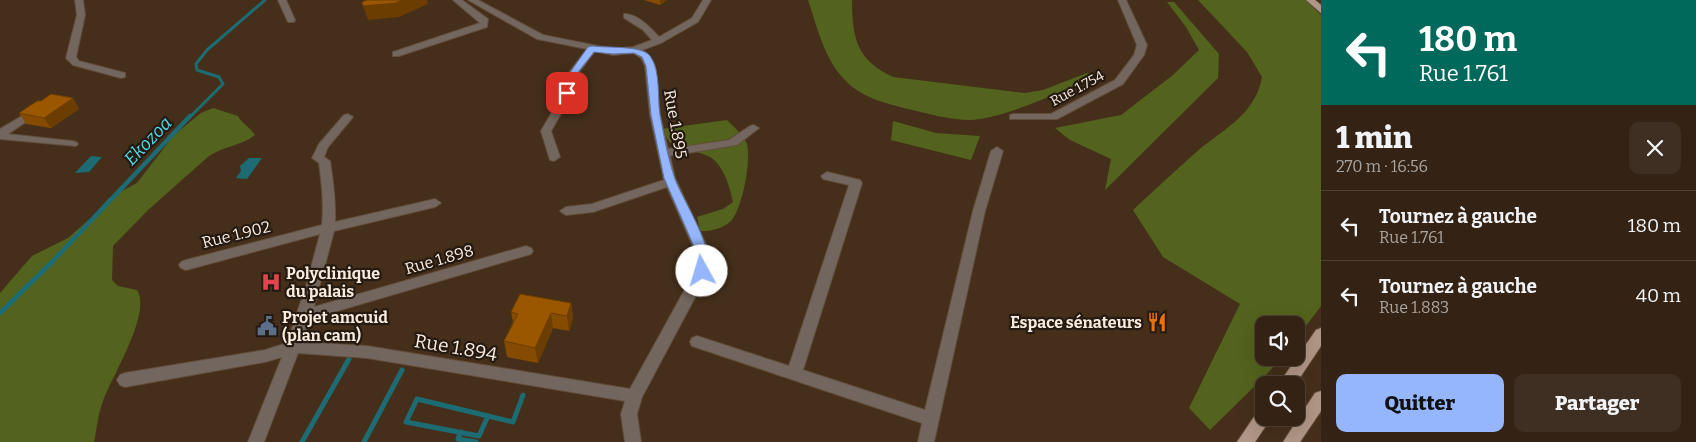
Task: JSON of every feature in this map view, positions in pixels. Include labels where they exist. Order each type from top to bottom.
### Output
[{"type":"main road","points":[[1310,0],[1321,10]]},
{"type":"main road","points":[[1292,376],[1321,334]]},
{"type":"main road","points":[[1291,442],[1321,398]]},
{"type":"main road","points":[[1245,442],[1257,426]]},
{"type":"street","points":[[79,0],[81,15],[71,58],[76,63],[120,75]]},
{"type":"street","points":[[282,0],[290,20]]},
{"type":"street","points":[[396,54],[484,25],[485,20],[457,0]]},
{"type":"street","points":[[472,0],[540,37],[613,52],[635,50],[658,41],[695,20],[707,0]]},
{"type":"street","name":"Rue 1.754","points":[[1014,118],[1053,117],[1119,82],[1139,55],[1142,45],[1122,0]]},
{"type":"street","points":[[627,16],[646,28],[658,41]]},
{"type":"street","points":[[554,157],[546,131],[564,100],[575,71],[592,49]]},
{"type":"street","name":"Rue 1.895","points":[[633,442],[629,414],[634,396],[702,271],[702,251],[671,182],[655,115],[650,66],[646,56],[635,50]]},
{"type":"street","points":[[0,135],[39,108]]},
{"type":"street","points":[[256,442],[304,315],[327,228],[327,178],[324,161],[318,158],[323,146],[348,117]]},
{"type":"street","points":[[664,153],[733,143],[754,128]]},
{"type":"street","points":[[0,135],[72,144]]},
{"type":"street","points":[[926,442],[979,211],[997,151]]},
{"type":"street","points":[[794,373],[856,183],[828,176]]},
{"type":"street","points":[[566,211],[594,208],[671,182]]},
{"type":"street","name":"Rue 1.902","points":[[186,265],[327,228],[435,203]]},
{"type":"street","name":"Rue 1.898","points":[[304,315],[526,251]]},
{"type":"street","points":[[697,342],[932,418]]},
{"type":"street","name":"Rue 1.894","points":[[124,380],[265,356],[293,347],[367,352],[533,381],[634,396]]},
{"type":"green space","points":[[808,0],[852,0],[853,26],[859,47],[871,63],[893,77],[1025,93],[1043,90],[1087,73],[1097,76],[1018,109],[985,118],[971,120],[954,119],[904,108],[864,95],[844,79],[826,52]]},
{"type":"green space","points":[[1198,0],[1306,0],[1321,15],[1321,306],[1305,327],[1305,316],[1255,316],[1255,366],[1274,366],[1265,376],[1255,376],[1255,386],[1210,430],[1189,408],[1240,304],[1163,257],[1133,210],[1203,146],[1235,122],[1252,103],[1262,77],[1247,52]]},
{"type":"green space","points":[[1167,2],[1174,2],[1219,54],[1218,78],[1105,190],[1111,159],[1070,140],[1055,128],[1121,115],[1173,75],[1199,50],[1186,27]]},
{"type":"green space","points":[[213,108],[238,116],[255,135],[244,142],[209,156],[148,210],[113,246],[112,280],[118,286],[137,290],[140,300],[139,314],[129,345],[101,406],[94,442],[0,442],[0,293],[32,256],[68,238],[92,217],[109,198],[137,183],[174,135],[201,113]]},
{"type":"green space","points":[[727,120],[741,134],[747,144],[748,161],[743,194],[736,213],[729,223],[717,229],[700,231],[697,217],[723,209],[733,202],[728,183],[722,170],[713,159],[704,154],[671,144],[661,129]]},
{"type":"green space","points":[[893,121],[936,133],[980,136],[971,160],[891,140]]},
{"type":"water","points":[[91,156],[102,157],[89,172],[75,173]]},
{"type":"water","points":[[249,158],[262,158],[247,179],[236,178],[241,171],[240,166]]},
{"type":"building","points":[[367,0],[402,0],[396,3],[363,6],[362,2]]},
{"type":"building","points":[[51,94],[73,98],[44,118],[19,113],[37,101],[41,101]]},
{"type":"building","points":[[520,294],[571,303],[567,316],[551,313],[535,348],[504,341],[518,314],[511,312]]},
{"type":"waterway","name":"Ekozoa","points":[[189,118],[223,84],[219,77],[197,70],[196,64],[207,50],[265,0]]},
{"type":"waterway","name":"Ekozoa","points":[[51,263],[190,116]]},
{"type":"waterway","name":"Ekozoa","points":[[0,313],[51,263]]},
{"type":"waterway","points":[[302,442],[349,359]]},
{"type":"waterway","points":[[364,442],[402,370]]},
{"type":"waterway","points":[[488,416],[513,422],[523,395]]},
{"type":"waterway","points":[[461,433],[406,422],[417,399],[488,416]]},
{"type":"waterway","points":[[461,433],[479,436],[488,416]]},
{"type":"waterway","points":[[461,433],[458,439],[476,442]]},
{"type":"place","name":"Polyclinique du palais","points":[[271,282]]},
{"type":"place","name":"Espace sénateurs","points":[[1157,322]]},
{"type":"place","name":"Projet amcuid (plan cam)","points":[[267,326]]},
{"type":"route","points":[[567,93],[575,71],[592,49],[613,52],[635,50],[646,56],[650,66],[655,115],[669,178],[702,251],[702,271]]}]
